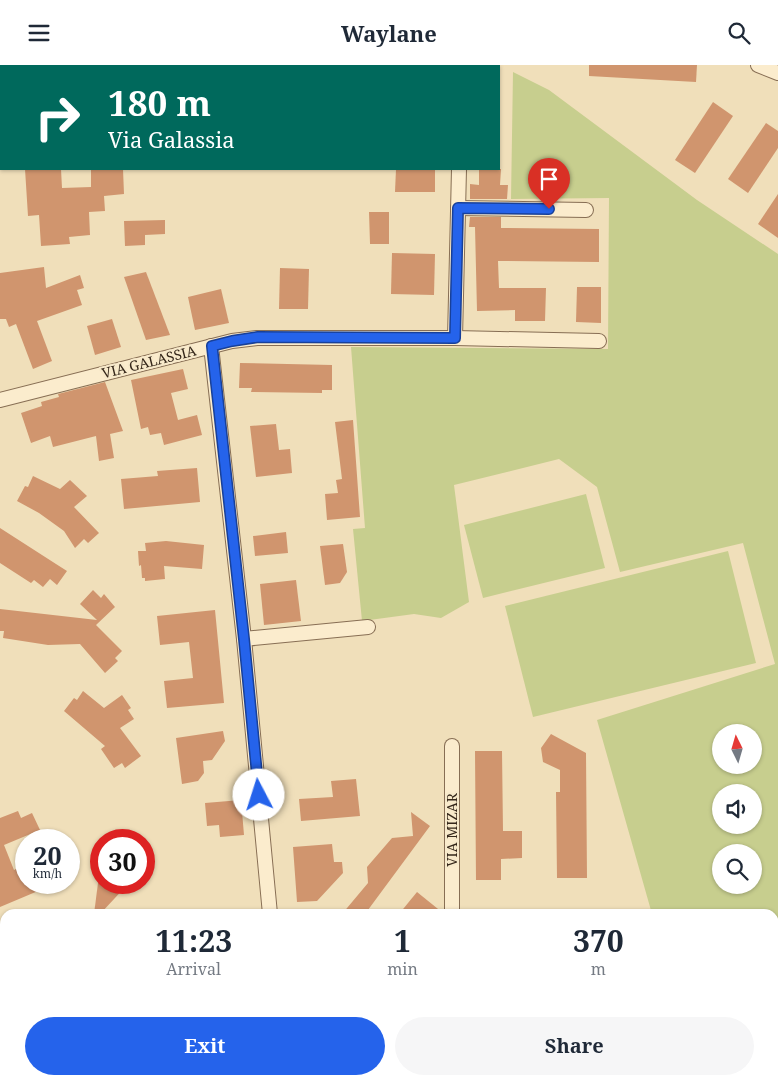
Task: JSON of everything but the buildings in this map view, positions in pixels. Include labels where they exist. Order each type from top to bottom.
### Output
[{"type":"street","points":[[758,65],[778,73]]},
{"type":"street","points":[[455,338],[459,170]]},
{"type":"street","points":[[458,208],[586,210]]},
{"type":"street","name":"VIA GALASSIA","points":[[0,399],[232,341],[258,337],[599,341]]},
{"type":"street","points":[[212,346],[244,639],[270,909]]},
{"type":"street","points":[[244,639],[368,627]]},
{"type":"street","name":"VIA MIZAR","points":[[452,746],[452,909]]},
{"type":"green space","points":[[513,72],[549,90],[697,200],[778,254],[778,909],[651,909],[597,720],[775,664],[743,543],[620,572],[597,487],[559,459],[454,485],[469,602],[441,618],[414,614],[362,621],[353,529],[365,528],[351,347],[608,349],[609,198],[511,199]]},
{"type":"green space","points":[[586,494],[605,568],[483,598],[464,525]]},
{"type":"green space","points":[[728,551],[756,663],[533,717],[505,606]]},
{"type":"route","points":[[259,795],[212,346],[258,337],[455,338],[458,208],[549,209]]}]
